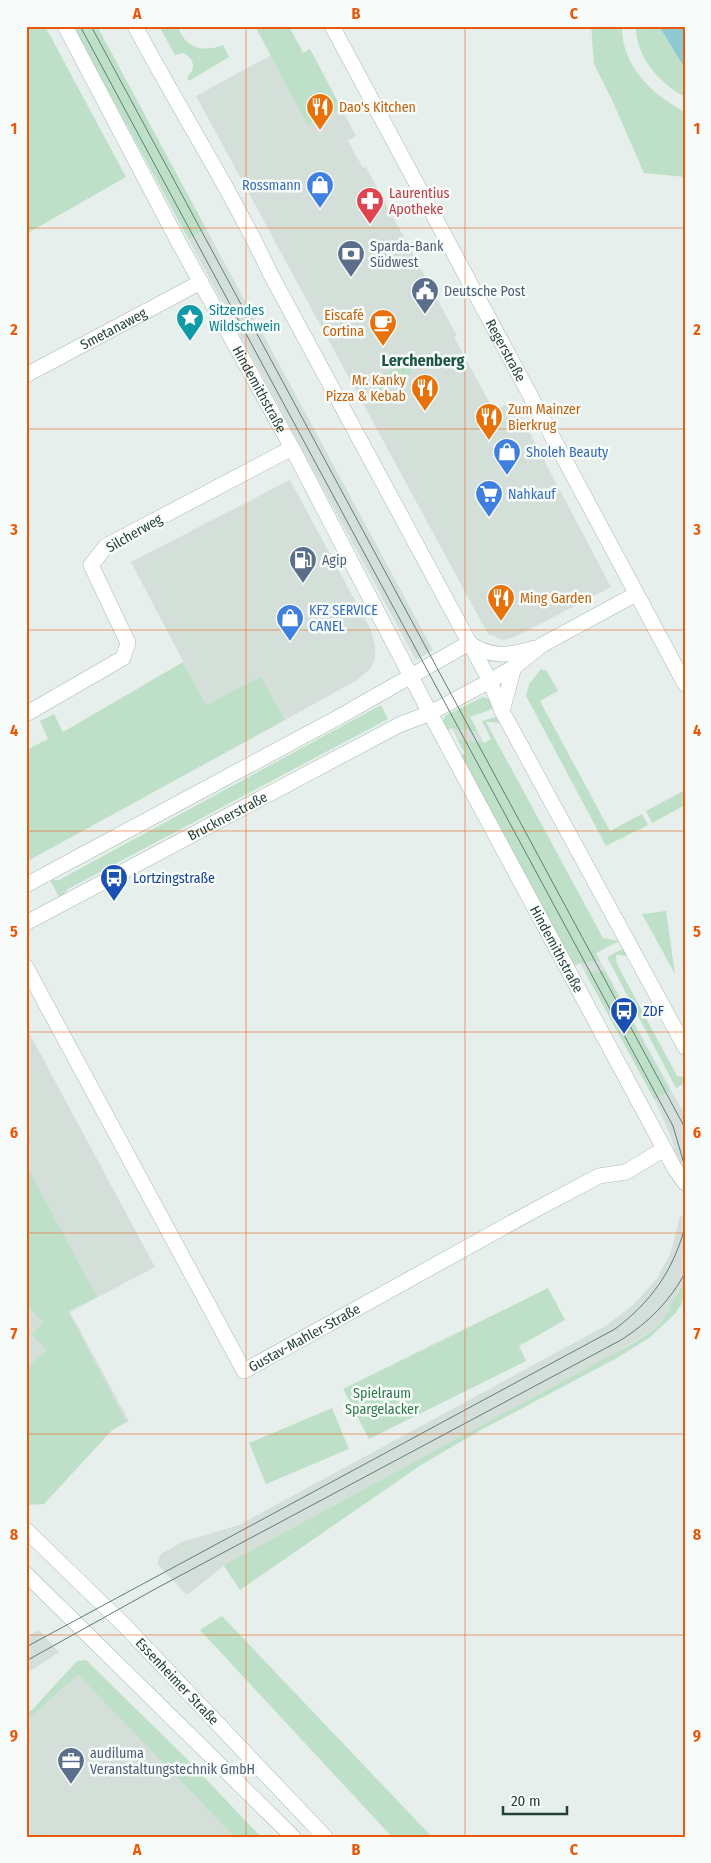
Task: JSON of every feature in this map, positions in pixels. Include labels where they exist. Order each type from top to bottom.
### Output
[{"type":"street","name":"Hindemithstraße","points":[[65,26],[201,282],[292,448],[409,676],[664,1149],[685,1183]]},
{"type":"street","points":[[136,26],[178,105],[245,220],[270,272],[490,681],[502,711],[685,1047]]},
{"type":"street","name":"Regerstraße","points":[[332,26],[685,684]]},
{"type":"street","name":"Smetanaweg","points":[[26,375],[201,282]]},
{"type":"street","name":"Silcherweg","points":[[26,714],[123,658],[128,643],[91,565],[106,546],[292,448]]},
{"type":"street","points":[[430,713],[514,667],[542,645],[636,594]]},
{"type":"street","points":[[469,643],[481,651],[493,655],[513,654],[542,645]]},
{"type":"street","points":[[26,885],[339,717],[469,643]]},
{"type":"street","points":[[502,711],[514,667]]},
{"type":"street","name":"Brucknerstraße","points":[[26,923],[399,725],[430,713]]},
{"type":"street","name":"Gustav-Mahler-Straße","points":[[26,967],[244,1372],[531,1212],[599,1176],[626,1172],[664,1149]]},
{"type":"street","name":"Essenheimer Straße","points":[[26,1530],[126,1627],[325,1837]]},
{"type":"street","name":"Essenheimer Straße","points":[[26,1574],[293,1837]]},
{"type":"shaded area","points":[[73,26],[97,26],[433,650],[416,660]]},
{"type":"shaded area","points":[[297,41],[303,53],[310,49],[356,136],[348,141],[363,168],[366,167],[457,336],[454,337],[494,411],[513,401],[611,587],[515,637],[503,640],[488,634],[196,96]]},
{"type":"shaded area","points":[[290,480],[371,630],[375,645],[375,659],[370,669],[357,680],[285,720],[261,676],[206,705],[131,562]]},
{"type":"shaded area","points":[[462,707],[470,717],[600,961],[685,1115],[685,1166],[677,1160],[672,1140],[657,1104],[445,716]]},
{"type":"shaded area","points":[[26,1027],[155,1267],[70,1312],[129,1421],[112,1430],[44,1504],[26,1486]]},
{"type":"shaded area","points":[[680,1216],[685,1216],[685,1283],[669,1306],[671,1308],[656,1328],[615,1353],[226,1564],[187,1595],[157,1564],[161,1554],[182,1542],[239,1525],[607,1325],[633,1305],[656,1280],[671,1252]]},
{"type":"shaded area","points":[[39,1630],[59,1652],[26,1674],[26,1637]]},
{"type":"shaded area","points":[[78,1675],[176,1775],[261,1837],[26,1837],[26,1721]]},
{"type":"green space","points":[[26,26],[45,26],[126,177],[26,234]]},
{"type":"green space","points":[[73,26],[97,26],[206,229],[189,239]]},
{"type":"green space","points":[[159,26],[178,26],[185,39],[195,47],[208,48],[223,45],[229,57],[189,81],[187,77],[192,71],[192,61],[183,53],[175,55]]},
{"type":"green space","points":[[255,26],[289,26],[303,53],[310,49],[341,108],[308,126]]},
{"type":"green space","points":[[591,26],[622,26],[627,54],[641,77],[661,97],[685,112],[685,177],[644,173],[594,64]]},
{"type":"green space","points":[[636,26],[659,26],[685,69],[685,97],[658,77],[644,58],[637,37]]},
{"type":"green space","points":[[407,362],[412,373],[375,392],[370,382]]},
{"type":"green space","points":[[183,662],[206,705],[261,676],[285,720],[26,862],[26,750],[48,739],[40,721],[54,714],[63,732]]},
{"type":"green space","points":[[541,669],[547,671],[558,691],[540,701],[610,831],[642,814],[648,825],[606,846],[526,696],[529,684]]},
{"type":"green space","points":[[483,697],[489,699],[495,708],[470,717],[478,732],[452,728],[445,731],[442,724],[445,716]]},
{"type":"green space","points":[[381,705],[388,719],[68,889],[60,899],[50,880],[59,880]]},
{"type":"green space","points":[[499,716],[503,723],[486,722],[603,938],[619,941],[596,953],[600,961],[580,963],[572,967],[459,757],[465,753],[457,739],[484,743],[491,739],[482,721]]},
{"type":"green space","points":[[685,790],[685,805],[652,823],[646,811]]},
{"type":"green space","points":[[666,911],[675,974],[642,914]]},
{"type":"green space","points":[[624,948],[628,956],[616,955],[617,964],[677,1076],[685,1077],[685,1083],[676,1088],[607,957]]},
{"type":"green space","points":[[605,971],[670,1091],[654,1099],[585,972]]},
{"type":"green space","points":[[26,1165],[97,1297],[68,1311],[126,1422],[113,1429],[44,1504],[29,1505],[26,1502],[26,1369],[47,1350],[32,1335],[43,1322],[26,1305]]},
{"type":"green space","points":[[685,1283],[684,1300],[675,1314],[649,1338],[617,1358],[479,1431],[421,1465],[240,1590],[224,1566],[635,1342],[656,1328],[671,1308],[669,1306]]},
{"type":"green space","name":"Spielraum Spargelacker","points":[[548,1288],[565,1320],[519,1346],[526,1361],[369,1439],[343,1389]]},
{"type":"green space","points":[[332,1408],[349,1449],[266,1484],[249,1443]]},
{"type":"green space","points":[[222,1616],[432,1837],[392,1837],[200,1630]]},
{"type":"green space","points":[[86,1660],[184,1756],[261,1837],[235,1837],[78,1675],[26,1721],[26,1713],[32,1710],[77,1661]]},
{"type":"water","points":[[659,26],[685,26],[685,69]]},
{"type":"tram line","points":[[80,26],[673,1126],[685,1167]]},
{"type":"tram line","points":[[91,26],[685,1128]]},
{"type":"tram line","points":[[26,1647],[615,1329],[639,1308],[659,1284],[674,1258],[685,1227]]},
{"type":"tram line","points":[[26,1661],[157,1588],[621,1340],[658,1311],[685,1273]]},
{"type":"place","name":"Dao's Kitchen","points":[[320,131]]},
{"type":"place","name":"Rossmann","points":[[320,209]]},
{"type":"place","name":"Laurentius Apotheke","points":[[370,225]]},
{"type":"place","name":"Sparda-Bank Südwest","points":[[351,278]]},
{"type":"place","name":"Deutsche Post","points":[[425,315]]},
{"type":"place","name":"Sitzendes Wildschwein","points":[[190,342]]},
{"type":"place","name":"Eiscafé Cortina","points":[[383,347]]},
{"type":"place","name":"Mr. Kanky Pizza & Kebab","points":[[425,412]]},
{"type":"place","name":"Zum Mainzer Bierkrug","points":[[489,441]]},
{"type":"place","name":"Sholeh Beauty","points":[[507,476]]},
{"type":"place","name":"Nahkauf","points":[[489,518]]},
{"type":"place","name":"Agip","points":[[303,584]]},
{"type":"place","name":"Ming Garden","points":[[501,622]]},
{"type":"place","name":"KFZ SERVICE CANEL","points":[[290,642]]},
{"type":"place","name":"Lortzingstraße","points":[[114,902]]},
{"type":"place","name":"ZDF","points":[[624,1035]]},
{"type":"place","name":"audiluma Veranstaltungstechnik GmbH","points":[[71,1785]]},
{"type":"district","name":"Lerchenberg","points":[[423,360]]}]
